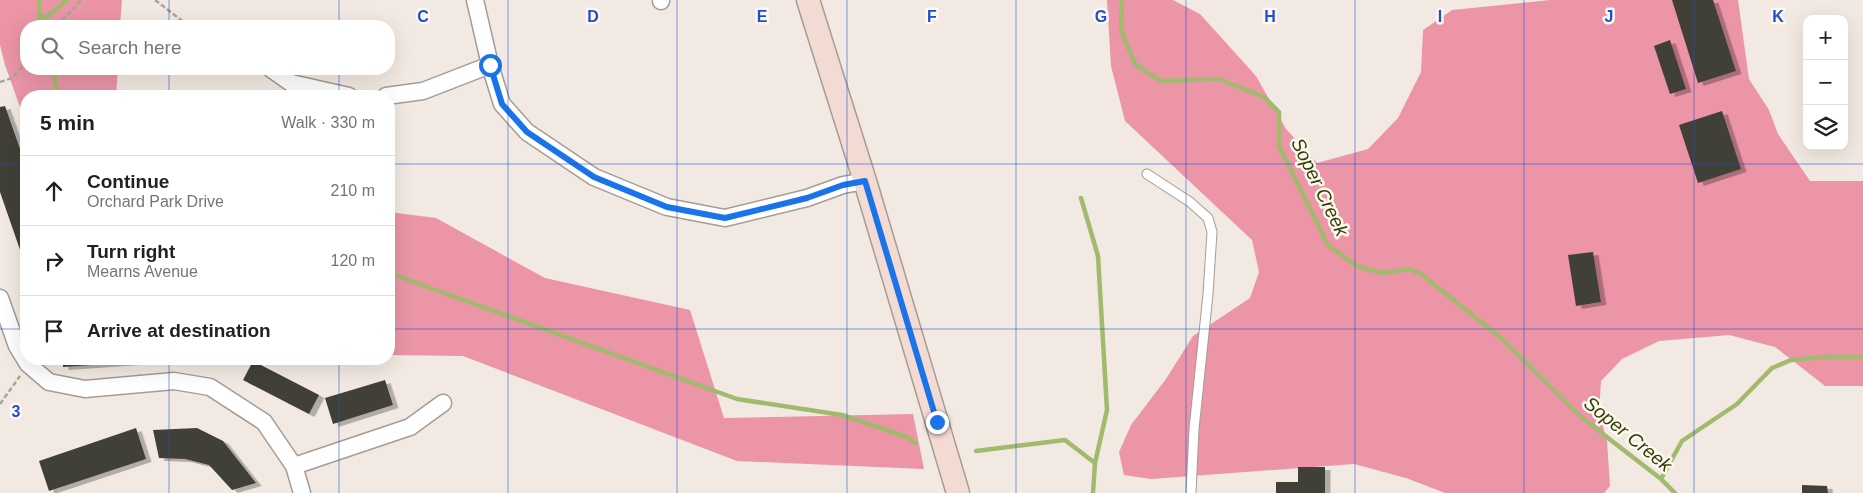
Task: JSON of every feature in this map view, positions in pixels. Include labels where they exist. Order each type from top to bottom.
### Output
[{"type":"street","points":[[475,0],[490,65],[502,104],[527,132],[594,177],[667,207],[725,218],[807,198],[843,185],[865,181]]},
{"type":"street","points":[[808,0],[865,181],[958,493]]},
{"type":"street","points":[[395,95],[424,91],[490,65]]},
{"type":"street","points":[[280,75],[291,83],[322,90]]},
{"type":"street","points":[[0,298],[20,351]]},
{"type":"street","points":[[29,365],[49,382],[85,390],[174,381],[210,387],[264,422],[294,466],[302,493]]},
{"type":"street","points":[[294,466],[410,427],[442,403]]},
{"type":"lane","points":[[1147,174],[1190,202],[1208,218],[1212,232],[1208,294],[1194,429],[1191,493]]},
{"type":"path","points":[[63,20],[81,0]]},
{"type":"path","points":[[155,0],[181,20]]},
{"type":"path","points":[[0,82],[12,78],[20,69]]},
{"type":"path","points":[[0,404],[27,365]]},
{"type":"shaded area","points":[[0,0],[122,0],[120,20],[20,20],[20,75],[118,75],[116,90],[20,90],[20,107],[0,45]]},
{"type":"shaded area","points":[[1107,0],[1173,0],[1200,14],[1256,76],[1286,129],[1317,163],[1368,149],[1398,118],[1421,72],[1423,30],[1452,10],[1550,0],[1738,0],[1749,79],[1769,110],[1778,134],[1810,181],[1863,181],[1863,386],[1825,386],[1775,347],[1729,335],[1659,341],[1622,359],[1601,381],[1599,413],[1607,441],[1610,486],[1604,493],[1445,493],[1406,478],[1354,464],[1151,479],[1124,475],[1119,452],[1131,425],[1166,379],[1193,336],[1250,298],[1259,272],[1252,240],[1125,121],[1111,66]]},
{"type":"shaded area","points":[[395,213],[436,218],[545,278],[690,310],[724,418],[913,414],[924,469],[737,461],[463,356],[395,355]]},
{"type":"building","points":[[1672,0],[1713,0],[1736,71],[1698,83]]},
{"type":"building","points":[[1670,40],[1686,89],[1670,94],[1654,46]]},
{"type":"building","points":[[5,106],[20,149],[20,250],[0,192],[0,107]]},
{"type":"building","points":[[1722,111],[1741,169],[1698,183],[1679,125]]},
{"type":"building","points":[[1593,252],[1601,302],[1576,306],[1568,255]]},
{"type":"building","points":[[63,365],[92,365],[63,367]]},
{"type":"building","points":[[251,365],[261,365],[319,395],[309,414],[243,380]]},
{"type":"building","points":[[385,380],[393,405],[333,424],[325,398]]},
{"type":"building","points":[[136,428],[146,459],[49,491],[39,461]]},
{"type":"building","points":[[197,428],[223,441],[256,483],[232,490],[209,465],[185,459],[159,458],[153,430]]},
{"type":"building","points":[[1298,467],[1325,467],[1325,493],[1276,493],[1276,482],[1298,482]]},
{"type":"building","points":[[1802,485],[1827,486],[1828,493],[1802,493]]},
{"type":"waterway","points":[[39,0],[40,20]]},
{"type":"waterway","points":[[39,18],[48,16],[67,0]]},
{"type":"waterway","name":"Soper Creek","points":[[1122,0],[1121,30],[1135,64],[1161,81],[1219,79],[1264,97],[1279,112],[1279,146],[1328,245],[1357,266],[1383,273],[1410,269],[1421,274],[1501,338],[1581,417],[1661,479],[1675,493]]},
{"type":"waterway","points":[[54,75],[57,90]]},
{"type":"waterway","points":[[1081,198],[1098,256],[1107,410],[1095,463],[1093,493]]},
{"type":"waterway","points":[[395,275],[737,399],[842,415],[907,437],[916,443]]},
{"type":"waterway","points":[[1661,479],[1682,441],[1737,404],[1772,368],[1791,360],[1826,357],[1863,357]]},
{"type":"waterway","points":[[976,451],[1065,440],[1095,463]]},
{"type":"route","points":[[490,65],[502,104],[527,132],[594,177],[667,207],[725,218],[807,198],[843,185],[865,181],[937,422]]}]
